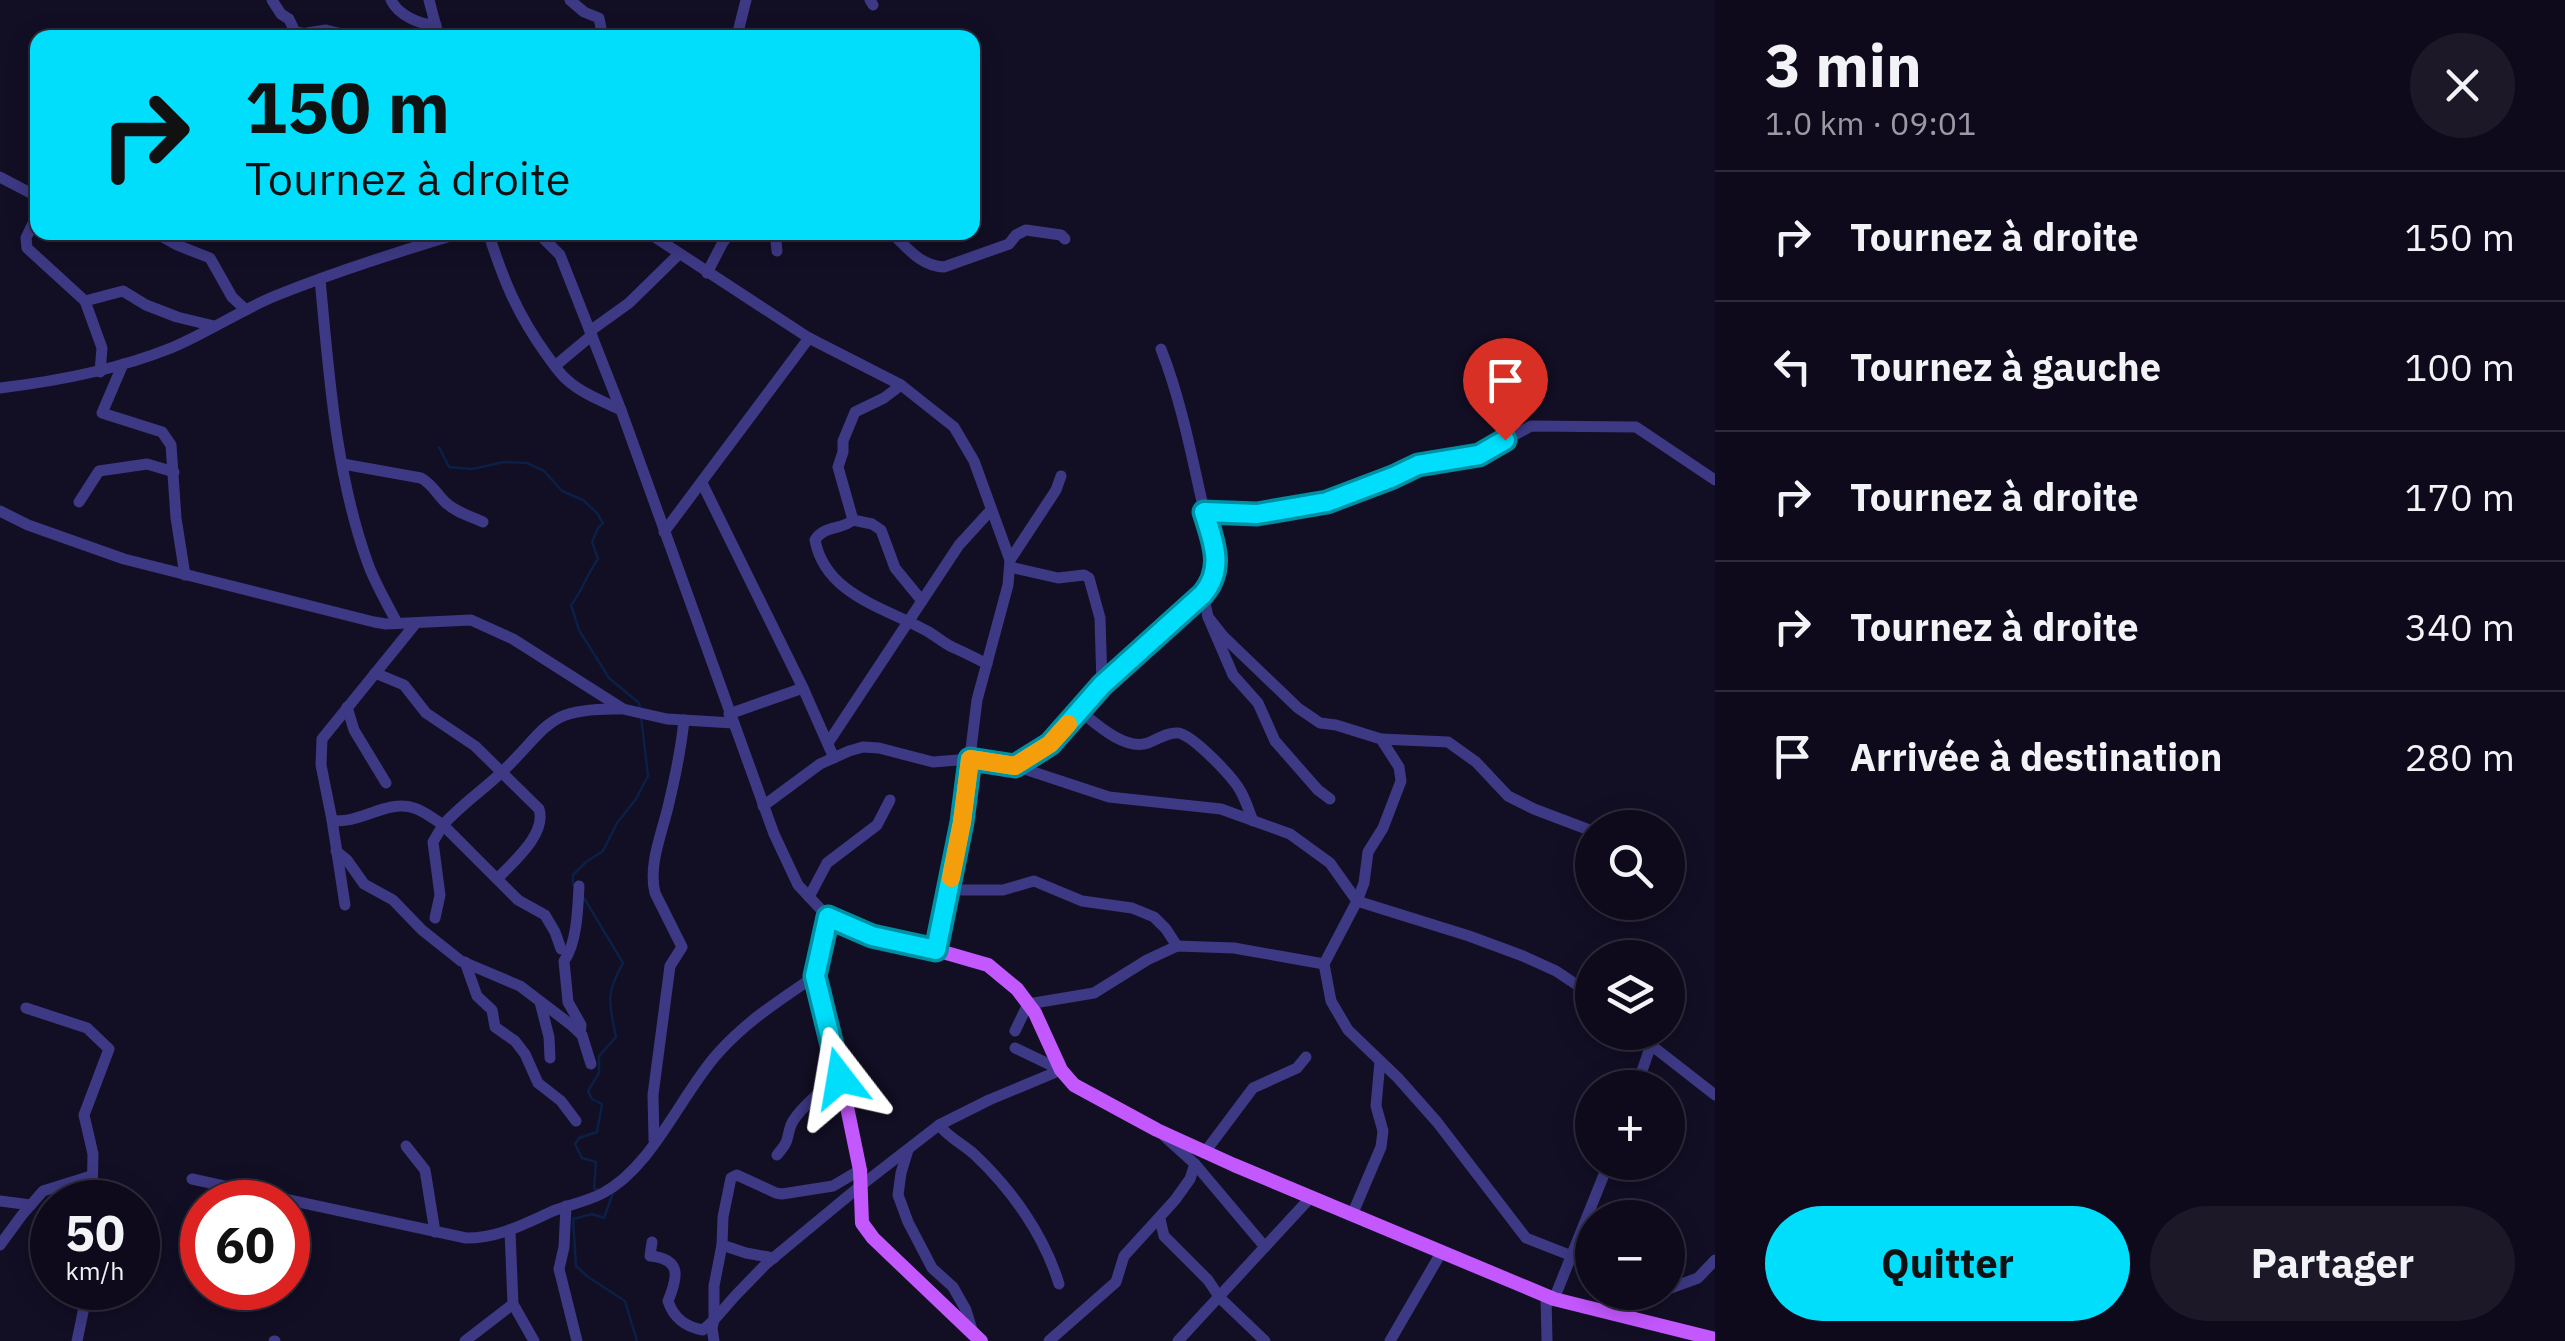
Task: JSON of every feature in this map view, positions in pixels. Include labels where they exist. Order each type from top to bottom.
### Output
[{"type":"main road","points":[[978,1337],[862,1223],[860,1170],[815,976],[828,917],[872,936],[988,965],[1017,988],[1034,1013],[1061,1070],[1074,1086],[1158,1130],[1200,1158],[1311,1197],[1550,1298],[1715,1339]]},
{"type":"street","points":[[272,0],[295,30]]},
{"type":"street","points":[[391,0],[403,14],[436,30]]},
{"type":"street","points":[[428,0],[438,30]]},
{"type":"street","points":[[570,0],[599,18],[601,30]]},
{"type":"street","points":[[740,2],[740,30]]},
{"type":"street","points":[[0,176],[30,193]]},
{"type":"street","points":[[30,230],[26,248],[85,302],[92,314],[102,348],[100,372]]},
{"type":"street","points":[[900,240],[923,262],[944,267],[1008,244],[1026,230],[1065,238]]},
{"type":"street","points":[[168,240],[210,258],[232,296],[246,310]]},
{"type":"street","points":[[0,388],[100,372],[124,364],[174,346],[271,298],[372,259],[437,240]]},
{"type":"street","points":[[491,240],[512,299],[555,366],[566,379],[621,410]]},
{"type":"street","points":[[545,240],[560,255]]},
{"type":"street","points":[[555,240],[621,410],[763,806],[798,885],[828,917]]},
{"type":"street","points":[[658,240],[809,338],[901,385],[954,428],[974,461],[1010,564],[1008,585],[977,700],[962,822],[936,950]]},
{"type":"street","points":[[707,272],[725,240]]},
{"type":"street","points":[[776,240],[777,250]]},
{"type":"street","points":[[555,366],[628,304],[678,254]]},
{"type":"street","points":[[320,279],[332,398],[356,525],[368,564],[397,624]]},
{"type":"street","points":[[85,302],[125,291],[146,305],[214,326]]},
{"type":"street","points":[[664,532],[809,338]]},
{"type":"street","points":[[1015,766],[1050,744],[1102,685],[1203,594],[1216,574],[1215,546],[1176,390],[1161,349]]},
{"type":"street","points":[[124,364],[102,412],[166,435],[172,445],[176,518],[185,575]]},
{"type":"street","points":[[853,520],[838,467],[843,441],[855,412],[901,385]]},
{"type":"street","points":[[1204,512],[1257,514],[1327,502],[1418,465],[1479,455],[1531,426],[1636,427],[1715,480]]},
{"type":"street","points":[[80,502],[98,471],[146,464],[174,472]]},
{"type":"street","points":[[343,464],[421,478],[455,510],[483,522]]},
{"type":"street","points":[[1010,564],[1061,476]]},
{"type":"street","points":[[702,484],[834,758]]},
{"type":"street","points":[[828,743],[960,545],[991,510]]},
{"type":"street","points":[[0,511],[28,526],[124,559],[374,622],[471,620],[513,639],[623,709]]},
{"type":"street","points":[[853,520],[882,530],[894,568],[922,600]]},
{"type":"street","points":[[853,520],[819,534],[815,540],[820,562],[832,577],[860,598],[987,664]]},
{"type":"street","points":[[1010,564],[1058,578],[1089,578],[1100,618],[1102,685]]},
{"type":"street","points":[[1203,594],[1208,617],[1233,676],[1258,703],[1275,741],[1330,800]]},
{"type":"street","points":[[1208,617],[1298,708],[1320,723],[1381,738],[1448,742],[1476,762],[1508,796],[1575,825]]},
{"type":"street","points":[[345,905],[321,766],[322,739],[416,622]]},
{"type":"street","points":[[375,673],[404,685],[426,713],[475,746],[539,809],[542,818],[530,842],[498,879]]},
{"type":"street","points":[[435,918],[440,895],[433,842],[443,825],[502,772],[546,725],[562,715],[587,709],[623,709],[667,720],[731,718],[803,688]]},
{"type":"street","points":[[348,708],[354,730],[386,783]]},
{"type":"street","points":[[1080,711],[1106,734],[1139,745],[1170,734],[1184,735],[1228,774],[1242,793],[1253,821]]},
{"type":"street","points":[[654,1142],[652,1095],[670,966],[682,947],[652,883],[684,720]]},
{"type":"street","points":[[1381,738],[1401,781],[1383,828],[1368,852],[1357,901],[1324,964],[1331,1001],[1348,1030],[1437,1122],[1526,1238],[1575,1257]]},
{"type":"street","points":[[763,806],[820,764],[863,748],[878,748],[933,762],[970,759],[1015,766],[1109,797],[1221,809],[1290,834],[1330,863],[1357,901],[1523,956],[1575,984]]},
{"type":"street","points":[[810,897],[826,862],[877,826],[890,800]]},
{"type":"street","points":[[332,820],[344,822],[405,806],[417,809],[443,825],[518,900],[544,915],[560,949]]},
{"type":"street","points":[[336,851],[364,884],[392,900],[422,930],[464,962],[520,986],[580,1033],[591,1064]]},
{"type":"street","points":[[948,890],[1003,890],[1034,881],[1082,900],[1132,908],[1154,917],[1177,946]]},
{"type":"street","points":[[579,886],[577,918],[570,952],[564,961],[568,1002],[582,1026],[580,1033]]},
{"type":"street","points":[[1015,1032],[1028,1004],[1094,992],[1177,946],[1234,948],[1324,964]]},
{"type":"street","points":[[464,962],[478,996],[492,1010],[496,1027],[515,1041],[538,1083],[561,1100],[576,1121]]},
{"type":"street","points":[[192,1179],[466,1238],[510,1231],[605,1192],[638,1164],[716,1055],[750,1020],[815,976]]},
{"type":"street","points":[[540,1002],[550,1058]]},
{"type":"street","points":[[26,1008],[87,1028],[109,1049],[84,1116],[93,1154],[92,1180]]},
{"type":"street","points":[[1015,1048],[1061,1070]]},
{"type":"street","points":[[1657,1050],[1715,1095]]},
{"type":"street","points":[[1049,1341],[1108,1292],[1116,1282],[1124,1256],[1190,1180],[1200,1158],[1248,1093],[1297,1068],[1306,1058]]},
{"type":"street","points":[[1352,1215],[1383,1131],[1376,1106],[1380,1061]]},
{"type":"street","points":[[652,1242],[650,1256],[672,1263],[675,1272],[668,1302],[672,1312],[690,1328],[704,1330],[774,1258],[939,1125],[1061,1070]]},
{"type":"street","points":[[777,1155],[789,1141],[796,1118],[828,1083],[840,1078]]},
{"type":"street","points":[[939,1125],[989,1169],[1034,1224],[1051,1258],[1058,1284]]},
{"type":"street","points":[[406,1146],[425,1170],[435,1232]]},
{"type":"street","points":[[908,1150],[898,1195],[908,1222],[932,1268],[953,1288],[978,1337]]},
{"type":"street","points":[[1200,1158],[1265,1247]]},
{"type":"street","points":[[714,1341],[714,1286],[730,1178],[738,1175],[782,1194],[834,1186],[860,1170]]},
{"type":"street","points":[[80,1180],[92,1176]]},
{"type":"street","points":[[1548,1341],[1550,1298],[1572,1256],[1602,1180]]},
{"type":"street","points":[[1178,1341],[1311,1197]]},
{"type":"street","points":[[0,1200],[30,1205]]},
{"type":"street","points":[[0,1245],[30,1206]]},
{"type":"street","points":[[566,1206],[559,1269],[577,1341]]},
{"type":"street","points":[[1160,1219],[1164,1236],[1264,1341]]},
{"type":"street","points":[[510,1231],[513,1304],[534,1341]]},
{"type":"street","points":[[722,1246],[774,1258]]},
{"type":"street","points":[[1390,1341],[1441,1253]]},
{"type":"street","points":[[1685,1283],[1698,1278],[1715,1260]]},
{"type":"street","points":[[465,1341],[513,1304]]},
{"type":"street","points":[[77,1341],[83,1310]]},
{"type":"waterway","points":[[439,447],[449,467],[472,469],[504,462],[527,463],[544,471],[562,491],[583,500],[597,513],[603,523],[592,542],[598,559],[571,605],[579,630],[609,678],[640,708]]},
{"type":"waterway","points":[[573,885],[573,875],[603,851],[648,776],[641,716]]},
{"type":"waterway","points":[[584,898],[623,963],[610,999],[616,1037],[599,1056],[599,1073],[588,1091],[592,1099],[602,1104],[597,1132],[579,1138],[575,1144],[582,1158],[596,1162],[597,1189]]},
{"type":"waterway","points":[[613,1193],[604,1218],[592,1214],[573,1219],[576,1266],[625,1301],[637,1341]]},
{"type":"slow traffic","points":[[951,878],[970,759],[1015,766],[1050,744],[1068,724]]},
{"type":"route","points":[[840,1078],[815,976],[828,917],[872,936],[936,950],[962,822],[970,759],[1015,766],[1050,744],[1102,685],[1203,594],[1216,574],[1215,546],[1204,512],[1257,514],[1327,502],[1418,465],[1479,455],[1505,440]]}]
